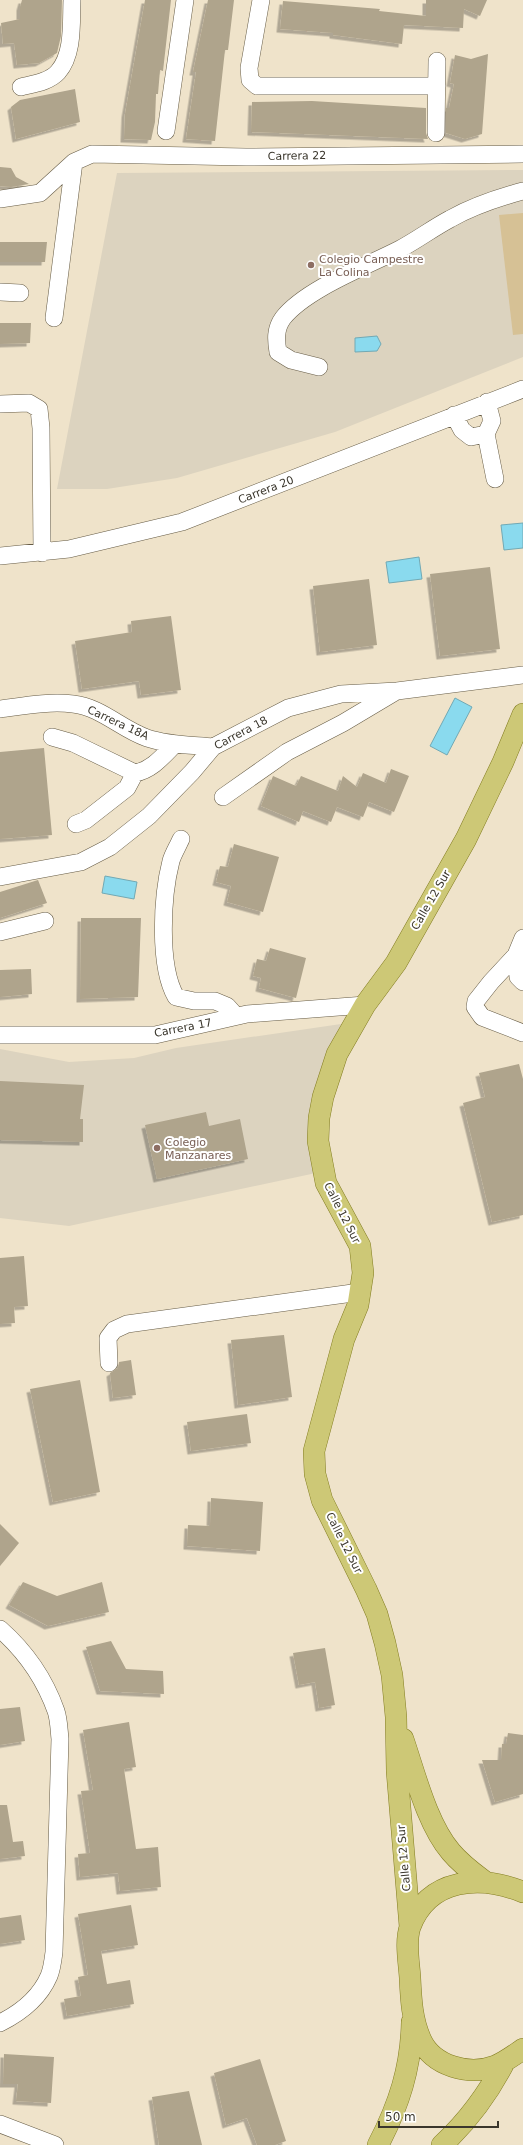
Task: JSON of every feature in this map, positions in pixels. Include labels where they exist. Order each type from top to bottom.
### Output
[{"type":"main road","name":"Calle 12 Sur","points":[[412,2011],[408,1940],[410,1927],[397,1771],[396,1718],[392,1675],[377,1614],[354,1562],[322,1500],[315,1474],[314,1451],[344,1340],[358,1304],[363,1273],[360,1246],[326,1183],[318,1141],[323,1097],[337,1054],[365,1005],[396,962],[466,839],[503,762],[523,714]]},
{"type":"main road","name":"Calle 12 Sur","points":[[396,1718],[422,1795],[441,1837],[450,1851],[462,1864],[484,1881]]},
{"type":"main road","points":[[410,1927],[424,1903],[433,1895],[454,1885],[466,1882],[484,1881],[507,1886],[523,1892]]},
{"type":"main road","points":[[412,2011],[422,2041],[428,2051],[445,2064],[475,2070],[494,2066],[505,2061],[523,2049]]},
{"type":"main road","points":[[378,2145],[388,2125],[408,2069],[412,2011]]},
{"type":"main road","points":[[442,2145],[464,2124],[481,2104],[505,2061]]},
{"type":"street","points":[[21,87],[43,82],[58,72],[69,51],[72,0]]},
{"type":"street","points":[[166,131],[185,0]]},
{"type":"street","points":[[261,0],[249,68],[250,80],[256,86],[437,86]]},
{"type":"street","points":[[436,133],[437,61]]},
{"type":"street","name":"Carrera 22","points":[[0,199],[40,194],[74,162],[92,154],[246,157],[523,154]]},
{"type":"street","points":[[54,318],[74,162]]},
{"type":"street","points":[[319,367],[290,360],[278,352],[275,335],[283,318],[307,297],[342,277],[402,248],[450,219],[490,200],[523,191]]},
{"type":"street","points":[[0,292],[20,293]]},
{"type":"street","name":"Carrera 20","points":[[0,556],[69,549],[182,522],[523,389]]},
{"type":"street","points":[[487,402],[492,421],[486,434],[495,479]]},
{"type":"street","points":[[0,404],[29,403],[39,409],[41,428],[42,552]]},
{"type":"street","points":[[454,416],[462,430],[471,436],[486,434]]},
{"type":"street","name":"Carrera 18","points":[[0,877],[81,862],[110,847],[149,816],[192,772],[213,747],[288,708],[341,694],[397,691],[523,675]]},
{"type":"street","points":[[223,796],[287,752],[343,723],[397,691]]},
{"type":"street","name":"Carrera 18A","points":[[0,709],[31,705],[73,704],[96,711],[146,738],[175,744],[213,747]]},
{"type":"street","points":[[52,737],[73,744],[135,773],[145,771],[153,766],[175,744]]},
{"type":"street","points":[[76,824],[86,820],[127,788],[135,773]]},
{"type":"street","points":[[181,839],[171,861],[164,904],[164,947],[170,988],[176,997],[194,1001],[215,1001],[227,1006],[236,1016]]},
{"type":"street","points":[[0,932],[45,921]]},
{"type":"street","points":[[523,938],[516,955],[476,1001],[475,1007],[482,1017],[523,1033]]},
{"type":"street","points":[[516,955],[520,979]]},
{"type":"street","name":"Carrera 17","points":[[0,1035],[155,1035],[236,1016],[365,1005]]},
{"type":"street","points":[[109,1363],[108,1338],[114,1330],[127,1324],[360,1292]]},
{"type":"street","points":[[0,1629],[11,1638],[30,1662],[45,1685],[56,1712],[60,1739],[54,1952],[50,1976],[40,1993],[9,2018],[0,2023]]},
{"type":"street","points":[[0,2124],[55,2145]]},
{"type":"shaded area","name":"Colegio Campestre La Colina","points":[[523,170],[523,357],[335,432],[177,478],[107,489],[57,489],[117,173]]},
{"type":"shaded area","points":[[523,213],[523,334],[513,335],[499,215]]},
{"type":"shaded area","name":"Colegio Manzanares","points":[[341,1024],[323,1067],[316,1173],[69,1226],[0,1218],[0,1049],[69,1062],[134,1058],[176,1048]]},
{"type":"water","points":[[377,336],[381,344],[377,351],[355,352],[355,338]]},
{"type":"water","points":[[523,523],[523,548],[504,550],[501,525]]},
{"type":"water","points":[[419,557],[422,579],[389,583],[386,562]]},
{"type":"water","points":[[455,698],[472,707],[447,755],[430,746]]},
{"type":"water","points":[[105,876],[137,882],[134,899],[102,893]]},
{"type":"building","points":[[22,0],[62,0],[61,36],[57,53],[39,63],[17,65],[14,43],[3,44],[1,23],[20,19],[20,7]]},
{"type":"building","points":[[145,0],[171,0],[163,71],[160,70],[158,94],[156,94],[155,122],[151,140],[124,139],[125,114]]},
{"type":"building","points":[[208,0],[234,0],[228,50],[225,50],[215,141],[186,139],[196,72],[193,72]]},
{"type":"building","points":[[426,0],[487,0],[480,16],[464,9],[463,28],[404,25],[402,44],[333,35],[333,33],[280,29],[283,1],[380,9],[379,11],[426,16]]},
{"type":"building","points":[[488,54],[482,134],[465,139],[446,133],[446,108],[449,108],[454,84],[450,83],[455,55],[471,59]]},
{"type":"building","points":[[75,89],[80,122],[16,139],[11,107],[20,100]]},
{"type":"building","points":[[312,101],[426,108],[426,133],[428,139],[251,132],[252,102]]},
{"type":"building","points":[[0,167],[11,168],[16,177],[29,184],[11,187],[0,186]]},
{"type":"building","points":[[0,242],[47,242],[45,262],[0,262]]},
{"type":"building","points":[[0,323],[31,323],[30,343],[0,344]]},
{"type":"building","points":[[490,567],[500,649],[440,656],[430,574]]},
{"type":"building","points":[[369,579],[377,645],[320,652],[313,586]]},
{"type":"building","points":[[171,616],[181,690],[141,695],[139,681],[82,689],[75,641],[132,632],[131,621]]},
{"type":"building","points":[[44,748],[52,835],[0,839],[0,752]]},
{"type":"building","points":[[391,769],[409,776],[394,812],[369,802],[363,817],[337,807],[331,822],[303,811],[299,822],[261,806],[273,776],[296,786],[301,776],[338,791],[343,776],[357,787],[363,773],[386,783]]},
{"type":"building","points":[[234,844],[279,857],[263,912],[227,902],[231,886],[216,882],[220,866],[228,867]]},
{"type":"building","points":[[38,880],[47,903],[0,918],[0,892]]},
{"type":"building","points":[[81,918],[141,918],[138,997],[80,999]]},
{"type":"building","points":[[270,948],[306,958],[296,998],[259,988],[261,978],[253,976],[257,959],[266,961]]},
{"type":"building","points":[[31,969],[32,994],[0,997],[0,970]]},
{"type":"building","points":[[519,1064],[523,1079],[523,1215],[492,1222],[463,1103],[485,1097],[479,1073]]},
{"type":"building","points":[[0,1081],[84,1085],[80,1119],[83,1119],[83,1142],[0,1140]]},
{"type":"building","points":[[206,1112],[209,1126],[240,1119],[248,1159],[157,1179],[145,1125]]},
{"type":"building","points":[[24,1256],[28,1306],[14,1307],[15,1323],[0,1324],[0,1258]]},
{"type":"building","points":[[284,1335],[292,1397],[238,1405],[231,1340]]},
{"type":"building","points":[[131,1360],[136,1395],[113,1398],[110,1373],[118,1368],[119,1362]]},
{"type":"building","points":[[80,1380],[100,1492],[53,1502],[30,1389]]},
{"type":"building","points":[[247,1414],[251,1443],[191,1451],[187,1422]]},
{"type":"building","points":[[211,1498],[263,1502],[260,1551],[187,1546],[188,1525],[210,1526]]},
{"type":"building","points":[[0,1524],[19,1543],[0,1566]]},
{"type":"building","points":[[23,1582],[57,1596],[102,1582],[109,1612],[48,1626],[9,1605]]},
{"type":"building","points":[[111,1641],[126,1669],[163,1671],[164,1694],[100,1691],[86,1647]]},
{"type":"building","points":[[325,1648],[335,1705],[319,1708],[315,1682],[299,1685],[293,1653]]},
{"type":"building","points":[[20,1707],[25,1741],[0,1745],[0,1709]]},
{"type":"building","points":[[129,1722],[136,1767],[124,1769],[136,1849],[158,1847],[161,1887],[120,1891],[118,1873],[80,1877],[78,1854],[90,1853],[81,1791],[93,1790],[83,1730]]},
{"type":"building","points":[[508,1733],[523,1735],[523,1794],[495,1802],[482,1760],[501,1760],[502,1744],[506,1744]]},
{"type":"building","points":[[0,1805],[7,1805],[13,1842],[23,1841],[25,1856],[0,1859]]},
{"type":"building","points":[[131,1905],[138,1945],[101,1951],[107,1984],[130,1980],[134,2004],[67,2016],[64,1999],[81,1996],[78,1977],[88,1975],[78,1914]]},
{"type":"building","points":[[21,1915],[25,1940],[0,1944],[0,1918]]},
{"type":"building","points":[[4,2054],[54,2057],[51,2103],[16,2101],[18,2084],[3,2084]]},
{"type":"building","points":[[260,2059],[286,2141],[275,2145],[257,2145],[247,2118],[226,2125],[214,2073]]},
{"type":"building","points":[[189,2091],[202,2145],[159,2145],[152,2097]]},
{"type":"place","name":"Colegio Campestre La Colina","points":[[311,265]]},
{"type":"place","name":"Colegio Manzanares","points":[[157,1148]]}]
